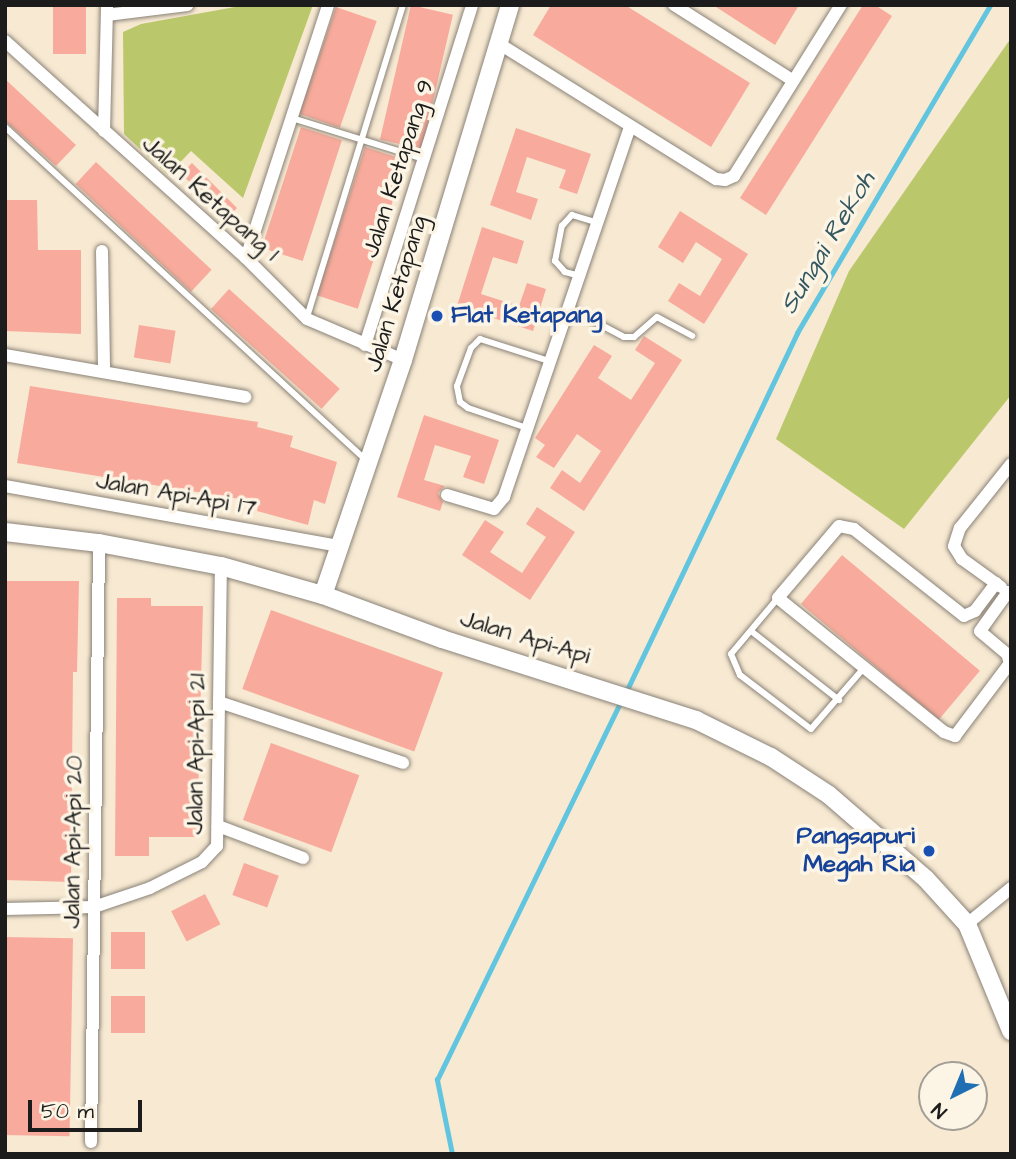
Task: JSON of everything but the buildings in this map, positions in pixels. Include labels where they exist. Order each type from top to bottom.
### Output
[{"type":"street","points":[[104,131],[107,10],[187,5]]},
{"type":"street","points":[[246,258],[328,5]]},
{"type":"street","name":"Jalan Ketapang 9","points":[[365,345],[472,5]]},
{"type":"street","name":"Jalan Ketapang","points":[[323,595],[403,360],[510,5]]},
{"type":"street","points":[[674,5],[792,80]]},
{"type":"street","points":[[498,43],[716,179],[725,180],[734,176],[841,5]]},
{"type":"street","name":"Jalan Ketapang 1","points":[[5,41],[246,258],[307,319],[403,360]]},
{"type":"street","points":[[447,495],[494,509],[504,498],[554,363],[631,127]]},
{"type":"street","points":[[102,251],[104,370]]},
{"type":"street","points":[[5,355],[104,370],[245,397]]},
{"type":"street","points":[[996,583],[975,611],[964,616],[854,529],[839,526],[778,598],[944,732],[960,733],[1010,663],[1007,654],[979,631],[1009,593],[996,583],[962,559],[954,546],[960,528],[1011,464]]},
{"type":"street","name":"Jalan Api-Api 17","points":[[5,486],[340,546]]},
{"type":"street","name":"Jalan Api-Api","points":[[5,532],[99,543],[221,566],[323,595],[442,639],[568,676],[696,720],[771,757],[829,795],[926,879],[967,924],[1011,1031]]},
{"type":"street","name":"Jalan Api-Api 20","points":[[90,1142],[99,543]]},
{"type":"street","name":"Jalan Api-Api 21","points":[[5,909],[94,907],[150,888],[202,862],[217,846],[221,566]]},
{"type":"street","points":[[219,702],[403,763]]},
{"type":"street","points":[[218,826],[303,858]]},
{"type":"street","points":[[967,924],[1011,888]]},
{"type":"lane","points":[[307,319],[403,5]]},
{"type":"lane","points":[[291,118],[424,159]]},
{"type":"lane","points":[[5,127],[368,463]]},
{"type":"lane","points":[[582,277],[565,272],[555,261],[562,226],[572,215],[599,223]]},
{"type":"lane","points":[[571,309],[624,337],[634,337],[657,317],[692,336]]},
{"type":"lane","points":[[529,429],[460,402],[457,386],[471,348],[480,339],[554,363]]},
{"type":"lane","points":[[778,598],[731,654],[740,675],[811,729],[839,700],[863,668]]},
{"type":"lane","points":[[751,631],[839,700]]},
{"type":"green space","points":[[246,5],[313,5],[243,198],[191,151],[168,175],[124,134],[123,32],[141,24]]},
{"type":"green space","points":[[1011,38],[1011,395],[904,529],[776,439],[849,271]]},
{"type":"waterway","name":"Sungai Rekoh","points":[[625,694],[797,333],[990,5]]},
{"type":"waterway","points":[[452,1154],[437,1080],[621,701]]},
{"type":"place","name":"Flat Ketapang","points":[[437,316]]},
{"type":"place","name":"Pangsapuri Megah Ria","points":[[929,851]]}]
